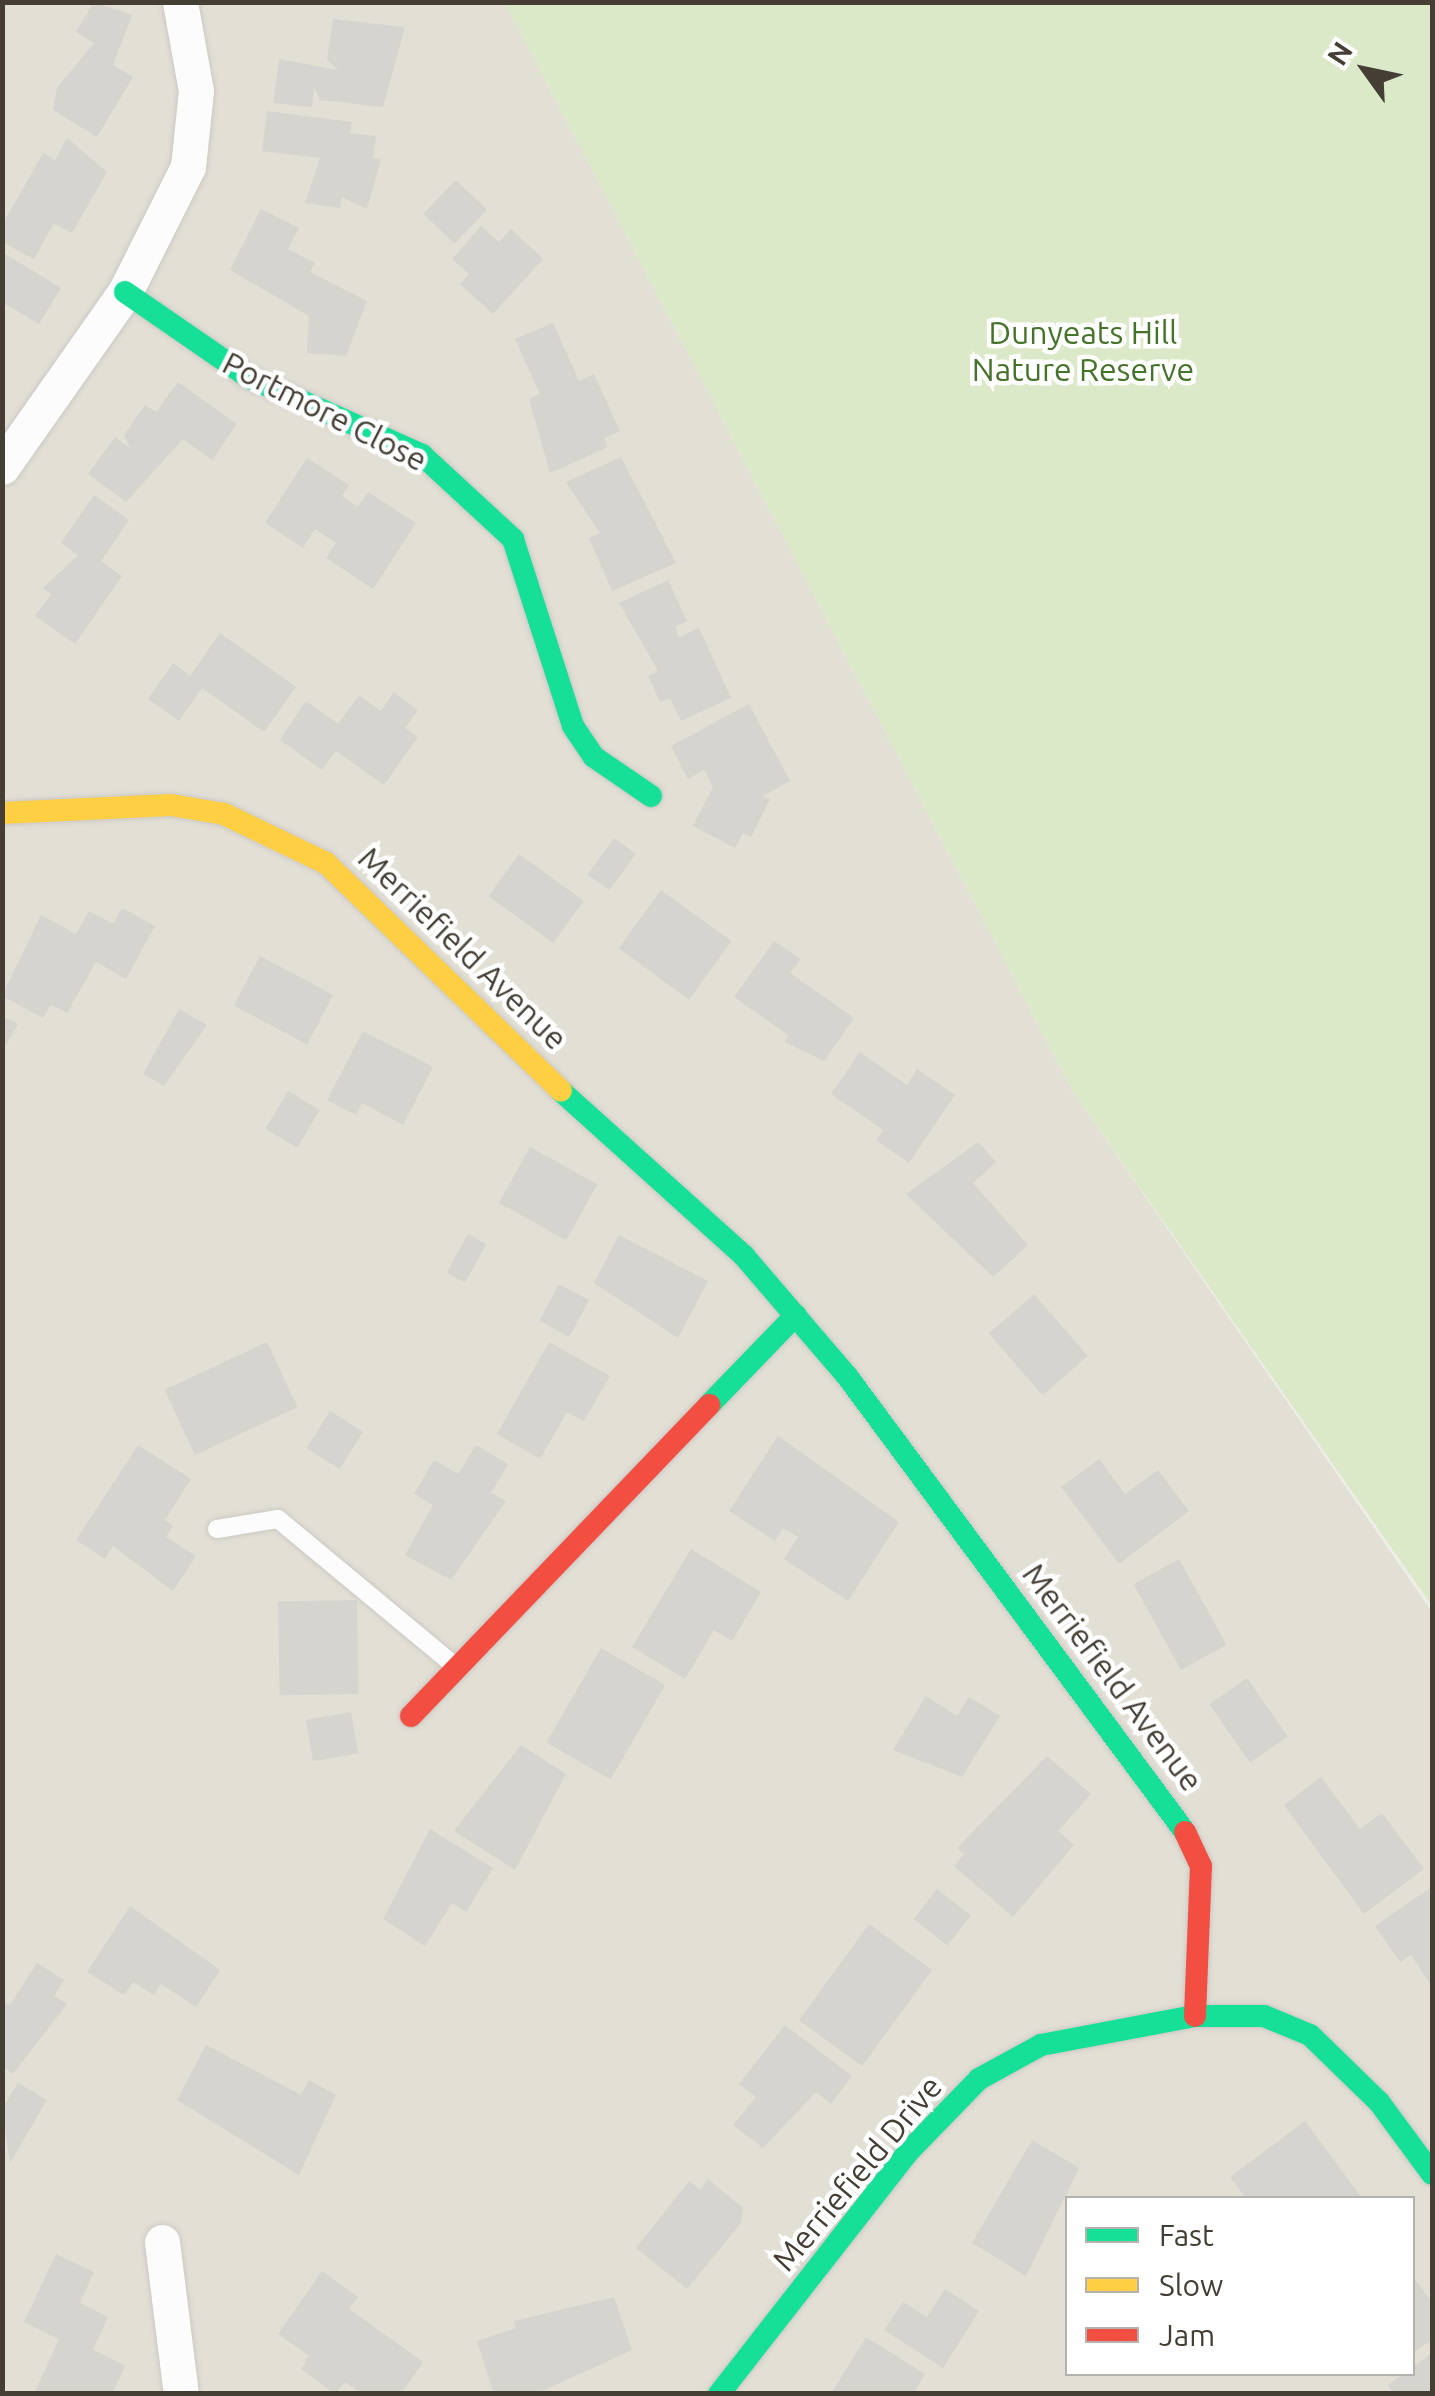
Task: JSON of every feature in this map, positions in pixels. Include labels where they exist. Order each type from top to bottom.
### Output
[{"type":"street","points":[[2,468],[125,292],[188,167],[196,91],[180,2]]},
{"type":"street","name":"Portmore Close","points":[[125,292],[248,378],[422,455],[513,539],[573,726],[594,757],[651,796]]},
{"type":"street","name":"Merriefield Avenue","points":[[2,813],[170,805],[224,814],[326,863],[796,1314],[1174,1810],[1200,1866],[1195,2016]]},
{"type":"street","points":[[410,1716],[796,1314]]},
{"type":"street","points":[[1195,2016],[1264,2016],[1310,2035],[1379,2102],[1432,2174]]},
{"type":"street","name":"Merriefield Drive","points":[[720,2394],[909,2150],[979,2079],[1040,2045],[1195,2016]]},
{"type":"street","points":[[162,2242],[181,2394]]},
{"type":"lane","points":[[217,1529],[278,1520],[456,1668]]},
{"type":"shaded area","points":[[3,3],[505,3],[1073,1092],[1432,1612],[1432,2393],[3,2394]]},
{"type":"green space","name":"Dunyeats Hill Nature Reserve","points":[[505,3],[1432,3],[1432,1606],[1073,1092]]},
{"type":"building","points":[[94,2],[132,15],[113,65],[133,77],[97,137],[53,110],[57,88],[94,43],[76,32]]},
{"type":"building","points":[[333,19],[405,27],[383,107],[320,100],[314,87],[312,107],[273,103],[279,59],[338,70],[327,60]]},
{"type":"building","points":[[267,111],[352,122],[350,133],[376,136],[373,158],[381,159],[367,209],[342,197],[340,208],[305,203],[320,158],[262,151]]},
{"type":"building","points":[[67,138],[107,172],[72,233],[54,223],[34,259],[2,242],[2,225],[43,153],[55,160]]},
{"type":"building","points":[[456,180],[487,210],[454,244],[423,214]]},
{"type":"building","points":[[261,209],[299,228],[288,249],[315,263],[310,272],[367,301],[346,356],[307,353],[309,316],[230,270]]},
{"type":"building","points":[[481,226],[499,242],[511,229],[543,259],[493,314],[460,284],[469,274],[452,259]]},
{"type":"building","points":[[2,252],[61,288],[39,324],[2,302]]},
{"type":"building","points":[[553,323],[579,381],[594,374],[620,431],[604,438],[608,447],[550,473],[529,399],[540,394],[515,339]]},
{"type":"building","points":[[178,382],[237,424],[212,460],[183,439],[126,502],[88,474],[115,437],[130,448],[124,435],[145,405],[156,412]]},
{"type":"building","points":[[621,457],[676,563],[612,591],[589,538],[600,533],[566,482]]},
{"type":"building","points":[[307,458],[349,485],[342,496],[358,507],[368,492],[416,523],[373,589],[326,558],[336,543],[315,529],[303,548],[265,523]]},
{"type":"building","points":[[94,495],[129,520],[101,561],[122,576],[75,644],[35,616],[51,594],[43,588],[78,555],[61,543]]},
{"type":"building","points":[[668,580],[687,621],[675,627],[679,637],[699,628],[731,698],[681,721],[670,698],[660,702],[648,676],[658,671],[619,603]]},
{"type":"building","points":[[220,633],[296,687],[264,732],[202,688],[179,721],[148,699],[173,663],[190,676]]},
{"type":"building","points":[[394,692],[418,710],[405,728],[418,737],[384,785],[336,751],[322,770],[280,740],[306,701],[338,724],[359,695],[381,711]]},
{"type":"building","points":[[749,704],[790,781],[762,796],[770,799],[751,837],[743,833],[735,848],[693,826],[713,787],[704,770],[688,779],[671,746]]},
{"type":"building","points":[[614,838],[636,854],[609,890],[588,874]]},
{"type":"building","points":[[519,854],[584,901],[553,943],[488,896]]},
{"type":"building","points":[[661,890],[731,941],[689,999],[619,948]]},
{"type":"building","points":[[122,908],[155,926],[126,979],[96,962],[67,1013],[51,1005],[43,1018],[2,996],[41,915],[76,934],[89,911],[113,924]]},
{"type":"building","points":[[774,941],[801,959],[790,973],[854,1018],[824,1061],[785,1042],[789,1036],[734,997]]},
{"type":"building","points":[[260,956],[333,995],[307,1044],[234,1005]]},
{"type":"building","points":[[179,1009],[207,1025],[164,1086],[143,1074]]},
{"type":"building","points":[[2,1016],[18,1024],[2,1052]]},
{"type":"building","points":[[363,1031],[433,1067],[403,1125],[362,1103],[356,1115],[327,1100]]},
{"type":"building","points":[[860,1052],[907,1085],[917,1069],[955,1095],[909,1163],[876,1140],[883,1130],[831,1094]]},
{"type":"building","points":[[288,1091],[320,1110],[297,1148],[265,1129]]},
{"type":"building","points":[[978,1142],[996,1162],[973,1183],[1028,1245],[993,1277],[906,1194]]},
{"type":"building","points":[[530,1147],[597,1184],[566,1240],[499,1203]]},
{"type":"building","points":[[468,1234],[486,1244],[465,1283],[447,1272]]},
{"type":"building","points":[[619,1235],[708,1281],[678,1338],[594,1283]]},
{"type":"building","points":[[559,1284],[589,1300],[569,1337],[539,1321]]},
{"type":"building","points":[[1034,1294],[1088,1356],[1043,1395],[989,1333]]},
{"type":"building","points":[[267,1342],[297,1407],[195,1455],[165,1390]]},
{"type":"building","points":[[549,1342],[610,1376],[584,1421],[567,1412],[540,1459],[497,1434]]},
{"type":"building","points":[[330,1411],[363,1432],[340,1469],[307,1448]]},
{"type":"building","points":[[778,1436],[899,1522],[848,1601],[784,1559],[798,1537],[783,1528],[775,1541],[729,1511]]},
{"type":"building","points":[[138,1445],[191,1479],[165,1520],[173,1526],[166,1537],[196,1556],[173,1591],[113,1546],[105,1559],[76,1540]]},
{"type":"building","points":[[476,1445],[508,1464],[491,1493],[506,1501],[451,1580],[405,1555],[433,1505],[414,1494],[434,1460],[458,1474]]},
{"type":"building","points":[[1099,1459],[1125,1494],[1158,1470],[1189,1511],[1119,1564],[1061,1487]]},
{"type":"building","points":[[691,1549],[761,1592],[732,1641],[714,1630],[685,1679],[632,1647]]},
{"type":"building","points":[[1179,1559],[1227,1645],[1181,1670],[1134,1584]]},
{"type":"building","points":[[357,1600],[359,1694],[280,1695],[278,1601]]},
{"type":"building","points":[[601,1648],[665,1685],[611,1779],[546,1742]]},
{"type":"building","points":[[1247,1678],[1288,1736],[1250,1763],[1209,1704]]},
{"type":"building","points":[[926,1696],[957,1716],[969,1697],[1000,1716],[962,1777],[893,1750]]},
{"type":"building","points":[[351,1712],[358,1753],[313,1761],[306,1720]]},
{"type":"building","points":[[521,1745],[566,1774],[515,1870],[454,1831]]},
{"type":"building","points":[[1047,1756],[1091,1794],[1058,1831],[1074,1845],[1013,1917],[954,1866],[964,1854],[957,1848]]},
{"type":"building","points":[[1321,1777],[1360,1829],[1382,1813],[1424,1869],[1364,1914],[1284,1805]]},
{"type":"building","points":[[430,1829],[493,1868],[466,1912],[452,1903],[425,1946],[383,1919]]},
{"type":"building","points":[[1430,1888],[1432,1987],[1411,1955],[1400,1962],[1375,1926]]},
{"type":"building","points":[[937,1889],[971,1915],[947,1945],[914,1919]]},
{"type":"building","points":[[130,1906],[220,1970],[196,2007],[161,1984],[154,1995],[133,1982],[124,1995],[87,1972]]},
{"type":"building","points":[[869,1924],[932,1970],[862,2066],[799,2020]]},
{"type":"building","points":[[37,1963],[64,1980],[54,1996],[67,2004],[13,2074],[2,2067],[2,2001],[10,2005]]},
{"type":"building","points":[[785,2025],[852,2076],[831,2104],[816,2092],[763,2148],[733,2125],[756,2097],[739,2084]]},
{"type":"building","points":[[206,2045],[301,2095],[309,2080],[336,2095],[299,2175],[177,2100]]},
{"type":"building","points":[[18,2083],[47,2100],[10,2163],[2,2109]]},
{"type":"building","points":[[1305,2121],[1361,2196],[1244,2196],[1230,2177]]},
{"type":"building","points":[[1032,2140],[1079,2168],[1026,2276],[972,2243]]},
{"type":"building","points":[[708,2179],[743,2208],[741,2223],[687,2289],[636,2248],[689,2181],[700,2190]]},
{"type":"building","points":[[56,2254],[94,2272],[80,2303],[108,2317],[93,2350],[125,2366],[112,2394],[34,2394],[59,2339],[24,2322]]},
{"type":"building","points":[[322,2271],[358,2297],[349,2309],[423,2362],[401,2394],[362,2394],[345,2382],[335,2394],[301,2369],[309,2356],[278,2334]]},
{"type":"building","points":[[1415,2279],[1432,2303],[1432,2340],[1415,2351]]},
{"type":"building","points":[[945,2289],[979,2311],[943,2368],[884,2330],[903,2302],[927,2317]]},
{"type":"building","points":[[614,2297],[632,2350],[536,2394],[494,2394],[477,2341],[516,2328],[514,2321]]},
{"type":"building","points":[[866,2337],[925,2374],[913,2394],[831,2394]]},
{"type":"building","points":[[1432,2353],[1432,2394],[1394,2394],[1388,2385],[1400,2376],[1415,2376],[1415,2365]]},
{"type":"traffic: fast","points":[[125,292],[248,377],[422,455],[513,539],[573,726],[594,757],[651,796]]},
{"type":"traffic: fast","points":[[561,1091],[744,1256],[847,1376],[1185,1832]]},
{"type":"traffic: fast","points":[[709,1405],[796,1315]]},
{"type":"traffic: fast","points":[[719,2394],[909,2151],[979,2079],[1041,2045],[1195,2016],[1264,2016],[1310,2035],[1379,2102],[1432,2174]]},
{"type":"traffic: slow","points":[[2,813],[171,805],[224,814],[326,863],[561,1091]]},
{"type":"traffic: jam","points":[[411,1716],[709,1405]]},
{"type":"traffic: jam","points":[[1185,1832],[1201,1866],[1195,2016]]}]
